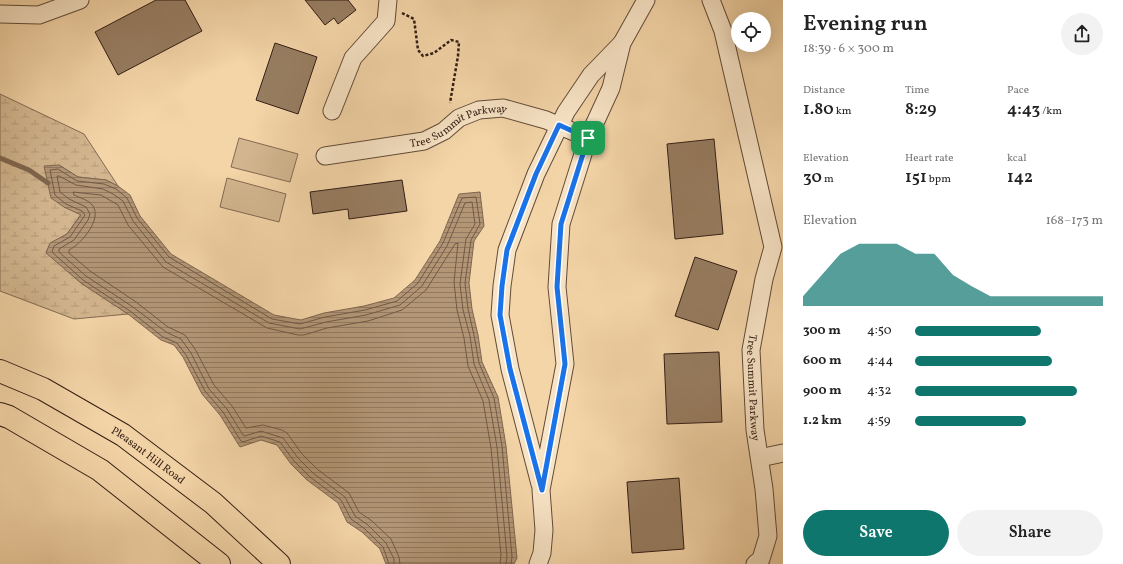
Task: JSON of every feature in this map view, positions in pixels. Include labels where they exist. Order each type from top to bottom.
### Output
[{"type":"highway","name":"Pleasant Hill Road","points":[[0,370],[43,389],[124,435],[214,503],[279,564]]},
{"type":"highway","points":[[0,414],[8,417],[100,470],[219,564]]},
{"type":"street","points":[[0,14],[39,15],[80,0]]},
{"type":"street","points":[[538,564],[542,553],[544,530],[542,490],[510,369],[500,315],[507,250],[536,174],[566,112],[591,75],[622,43],[646,0]]},
{"type":"street","name":"Tree Summit Parkway","points":[[710,0],[723,31],[778,248],[764,279],[751,350],[755,430],[764,489],[768,536],[760,559],[755,564]]},
{"type":"street","points":[[332,111],[353,58],[386,21],[388,2]]},
{"type":"street","points":[[542,490],[565,364],[557,287],[561,224],[588,138],[611,88],[622,43]]},
{"type":"street","name":"Tree Summit Parkway","points":[[325,156],[424,142],[444,131],[459,118],[479,110],[503,108],[546,120],[588,138]]},
{"type":"street","name":"Tree Summit Parkway","points":[[760,458],[783,453]]},
{"type":"path","points":[[388,2],[414,19],[418,50],[423,56],[434,53],[451,40],[459,42],[451,101],[448,106]]},
{"type":"green space","points":[[0,94],[84,134],[118,186],[106,180],[78,177],[59,165],[64,207],[81,214],[67,234],[51,243],[46,252],[81,283],[128,314],[74,319],[0,291]]},
{"type":"green space","points":[[239,138],[298,154],[290,182],[231,167]]},
{"type":"green space","points":[[227,178],[286,194],[279,222],[220,207]]},
{"type":"water","points":[[59,165],[78,177],[106,180],[118,186],[130,195],[140,216],[171,254],[274,315],[301,320],[324,313],[364,306],[394,298],[415,280],[440,241],[459,194],[480,192],[484,226],[474,241],[469,283],[472,309],[482,362],[498,397],[506,446],[517,558],[514,564],[386,564],[380,549],[362,532],[347,522],[338,503],[307,480],[291,464],[277,445],[261,440],[240,447],[220,415],[202,394],[183,357],[174,345],[161,340],[128,314],[81,283],[46,253],[50,243],[67,234],[81,215],[64,207],[51,198],[44,166]]},
{"type":"building","points":[[156,0],[185,0],[202,31],[118,75],[95,32]]},
{"type":"building","points":[[305,0],[348,0],[356,10],[338,24],[334,18],[325,25]]},
{"type":"building","points":[[275,43],[317,57],[298,114],[256,100]]},
{"type":"building","points":[[714,139],[723,234],[675,239],[667,144]]},
{"type":"building","points":[[402,180],[407,211],[349,219],[348,209],[313,214],[310,192]]},
{"type":"building","points":[[695,257],[737,271],[718,330],[675,316]]},
{"type":"building","points":[[719,352],[722,422],[667,424],[664,354]]},
{"type":"building","points":[[679,478],[684,549],[632,553],[627,482]]},
{"type":"waterway","points":[[0,158],[29,170],[48,183]]},
{"type":"route","points":[[559,125],[588,138],[561,224],[557,287],[565,364],[542,490],[510,369],[500,315],[502,286],[507,250],[536,174],[559,125]]}]
